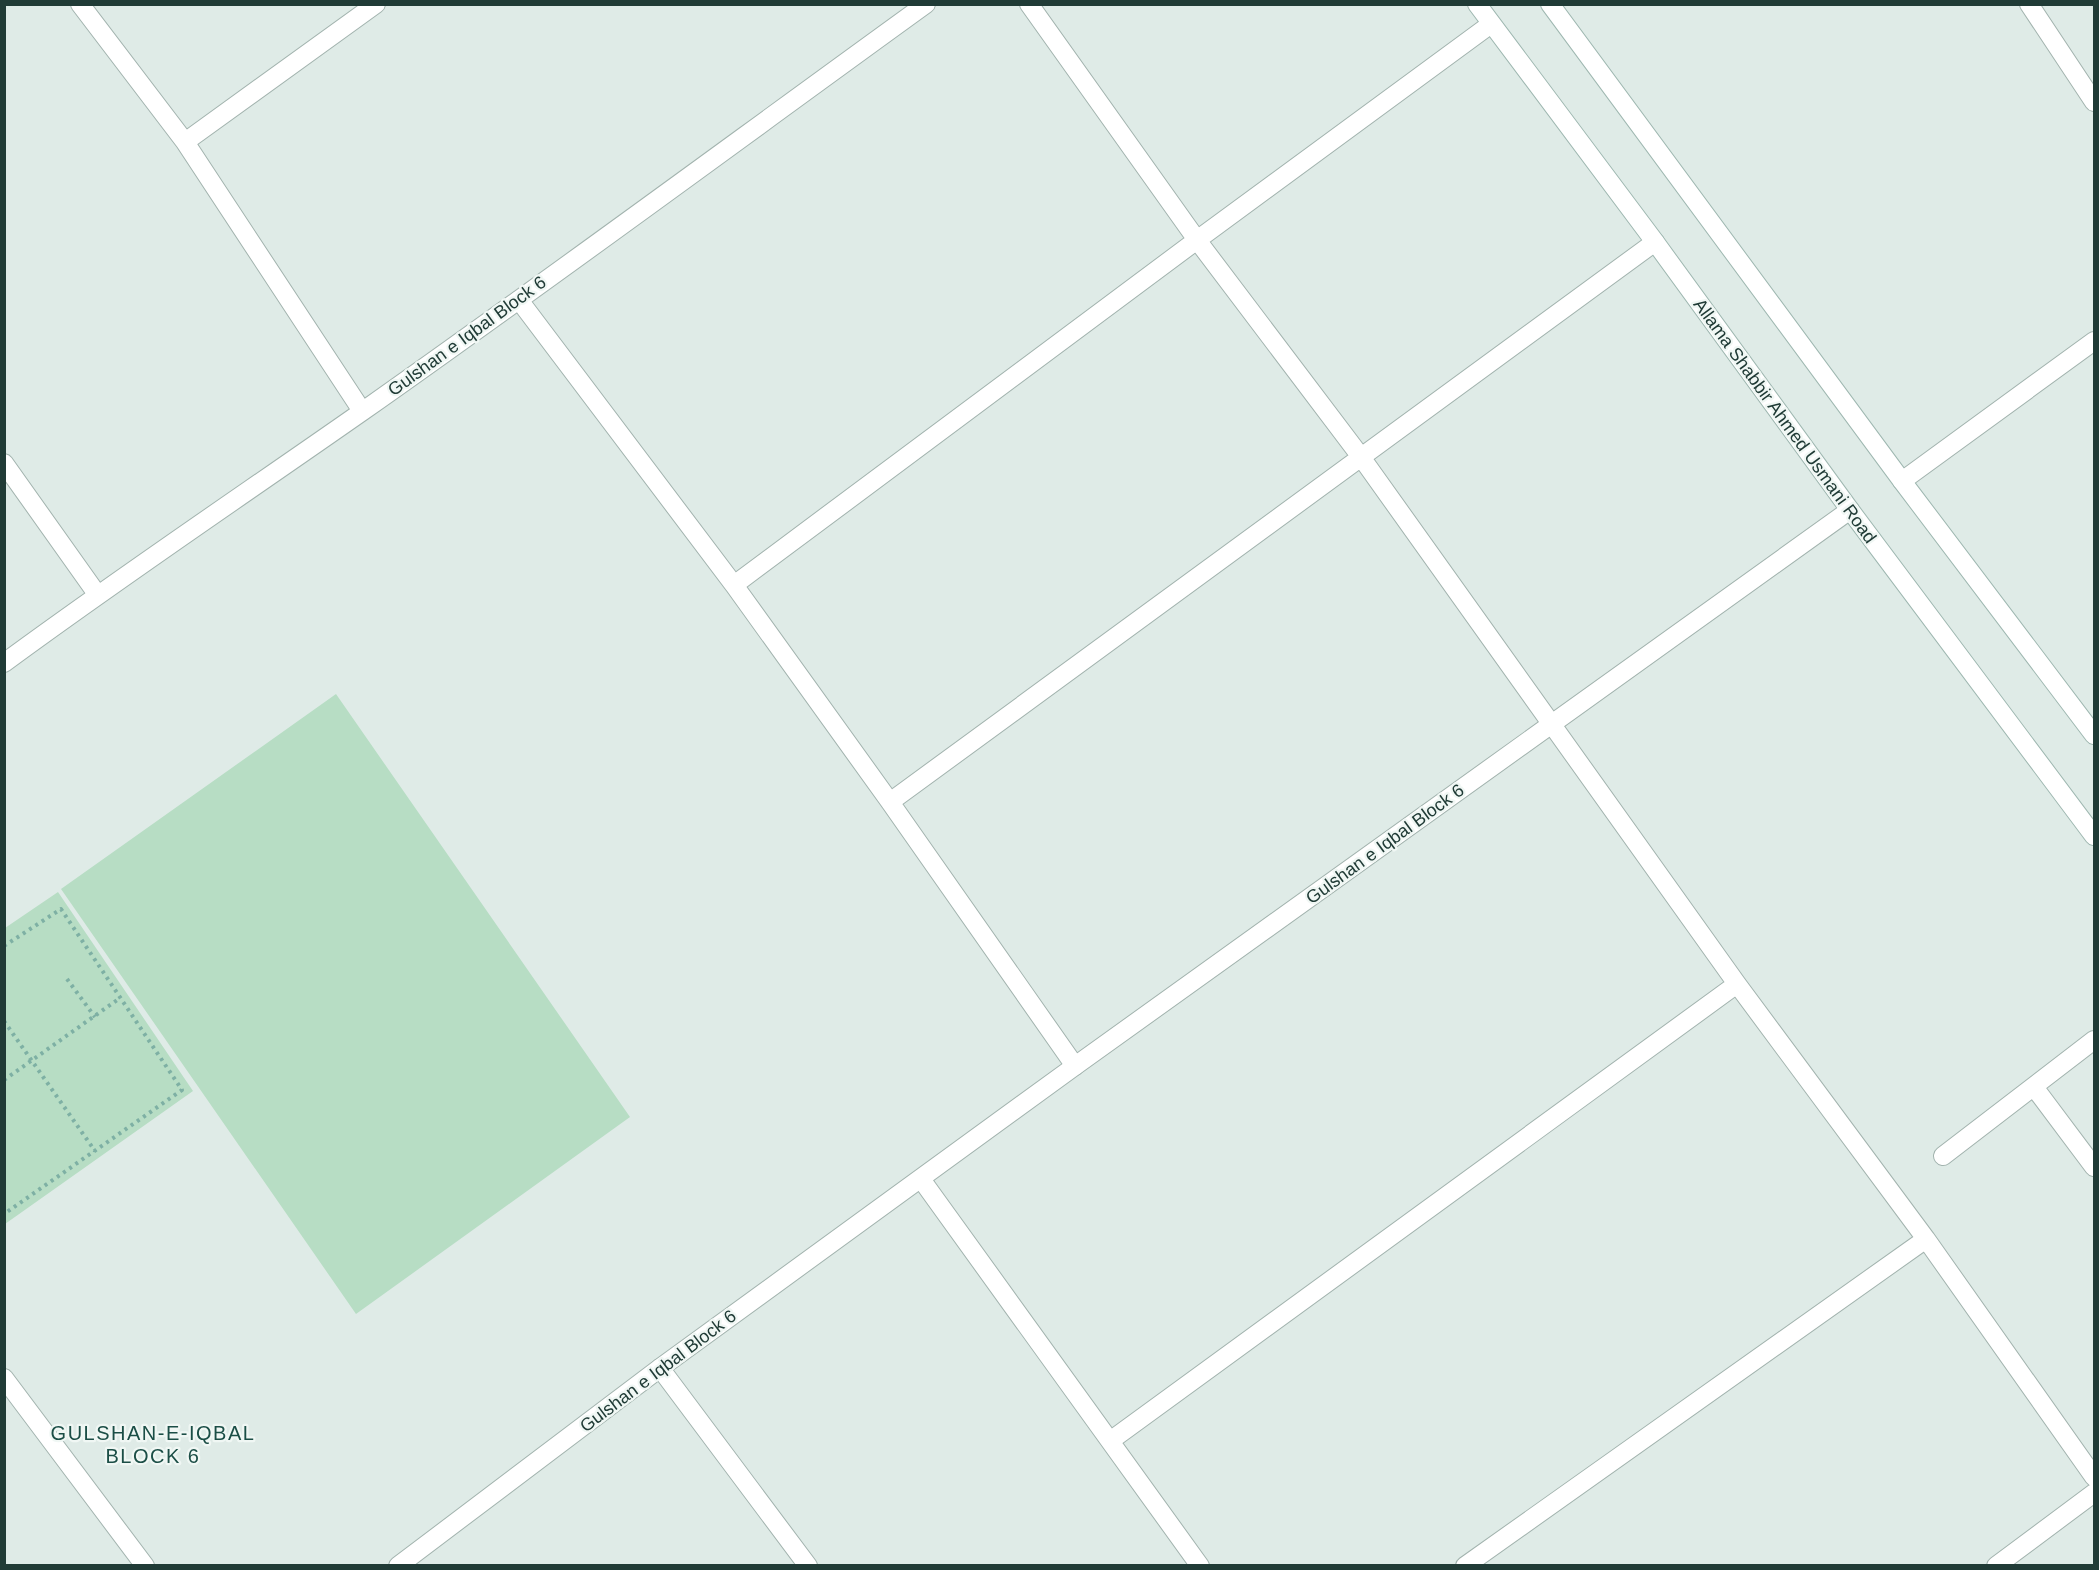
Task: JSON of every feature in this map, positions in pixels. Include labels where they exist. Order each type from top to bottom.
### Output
[{"type":"street","points":[[80,4],[185,142],[362,411]]},
{"type":"street","points":[[185,142],[376,4]]},
{"type":"street","name":"Gulshan e Iqbal Block 6","points":[[4,663],[97,594],[519,300],[926,4]]},
{"type":"street","points":[[1029,4],[1197,240],[1361,457],[1737,984],[1926,1239],[2094,1477]]},
{"type":"street","name":"Allama Shabbir Ahmed Usmani Road","points":[[1477,4],[1655,242],[1850,510],[2094,836]]},
{"type":"street","points":[[1550,4],[2094,735]]},
{"type":"street","points":[[2029,4],[2094,102]]},
{"type":"street","points":[[734,585],[1491,24]]},
{"type":"street","points":[[890,802],[1655,242]]},
{"type":"street","points":[[519,300],[734,585],[1075,1066]]},
{"type":"street","points":[[1902,480],[2094,341]]},
{"type":"street","points":[[4,463],[97,594]]},
{"type":"street","name":"Gulshan e Iqbal Block 6","points":[[411,1562],[660,1368],[1075,1066],[1850,510]]},
{"type":"street","points":[[1110,1441],[1737,984]]},
{"type":"street","points":[[1943,1156],[2094,1040]]},
{"type":"street","points":[[2034,1087],[2094,1167]]},
{"type":"street","points":[[921,1179],[1200,1566]]},
{"type":"street","points":[[1465,1566],[1926,1239]]},
{"type":"street","points":[[660,1368],[808,1566]]},
{"type":"street","points":[[4,1378],[145,1566]]},
{"type":"street","points":[[1996,1566],[2094,1493]]},
{"type":"path","points":[[4,946],[61,909],[182,1090],[4,1214]]},
{"type":"path","points":[[67,979],[94,1017]]},
{"type":"path","points":[[4,1080],[120,998]]},
{"type":"path","points":[[4,1021],[95,1151]]},
{"type":"green space","points":[[336,694],[630,1117],[356,1314],[61,889]]},
{"type":"green space","points":[[58,892],[193,1091],[5,1224],[5,928]]},
{"type":"district","name":"GULSHAN-E-IQBAL BLOCK 6","points":[[153,1444]]}]
